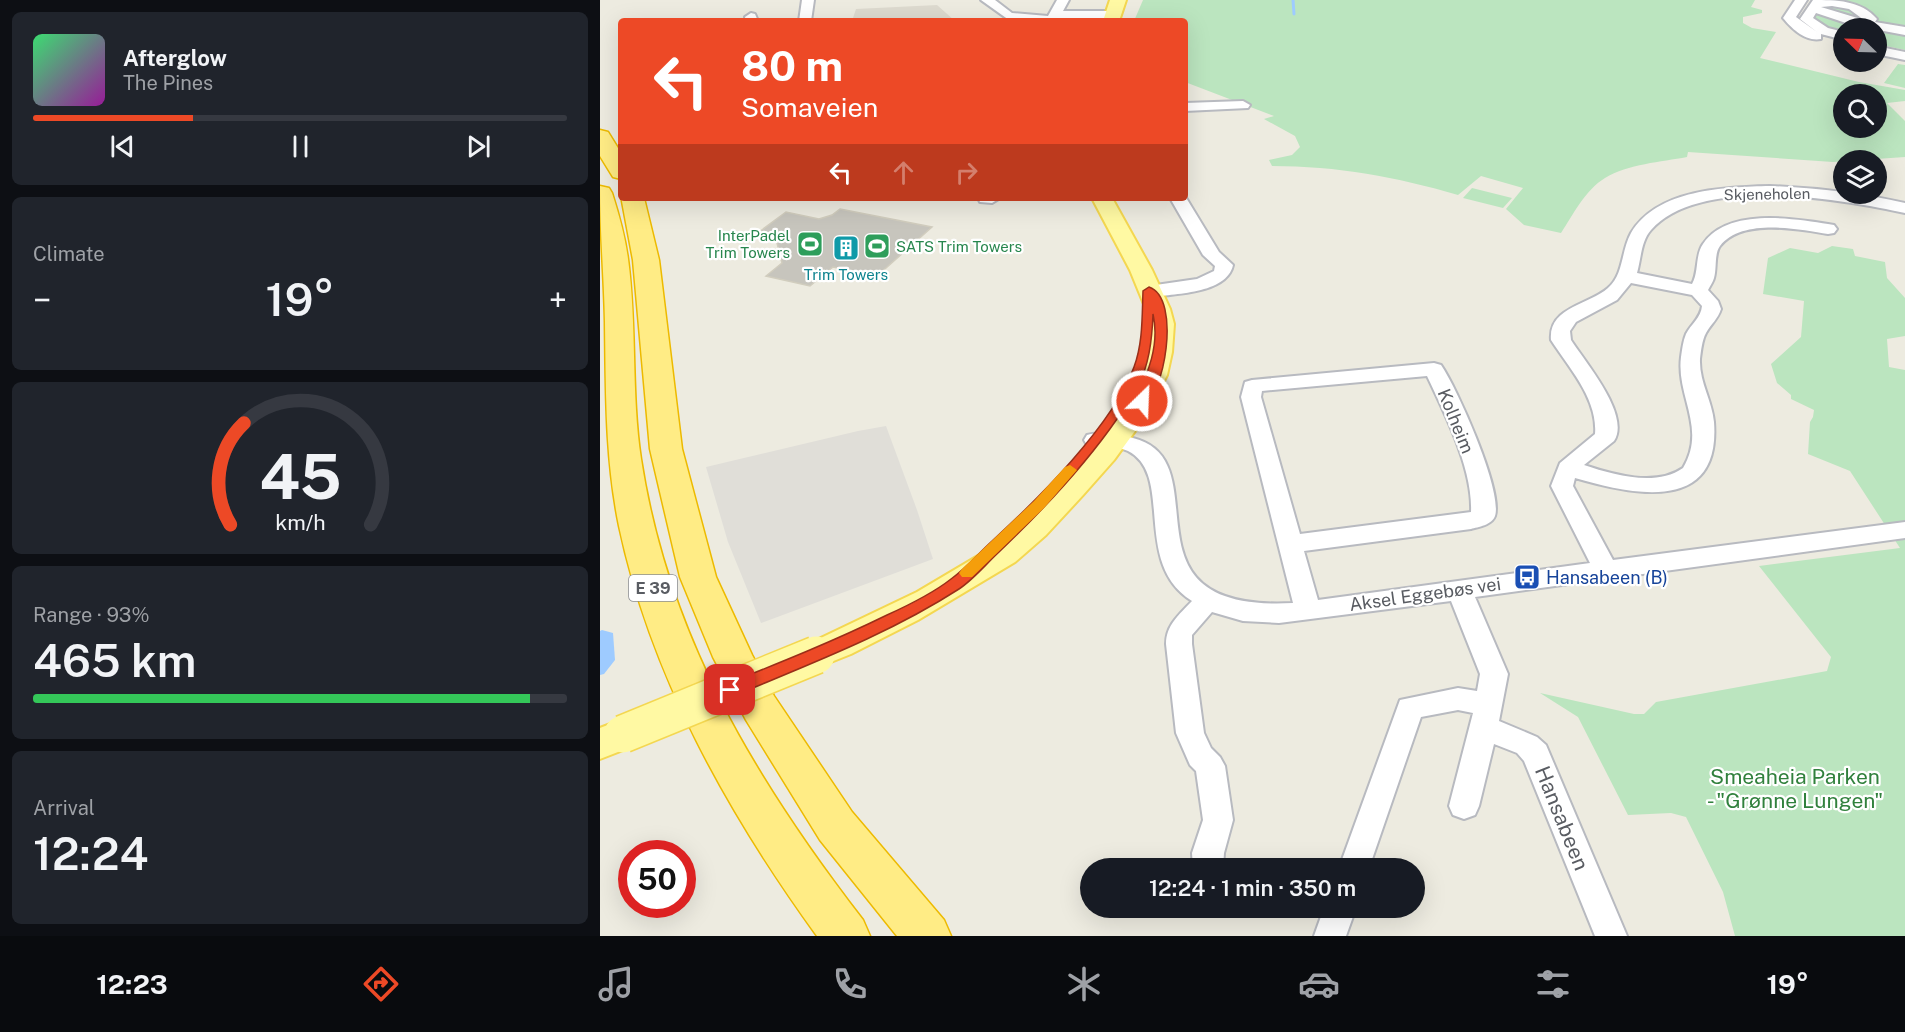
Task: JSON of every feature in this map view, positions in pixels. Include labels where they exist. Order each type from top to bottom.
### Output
[{"type":"highway","points":[[600,137],[618,167]]},
{"type":"highway","name":"E 39","points":[[600,193],[608,222],[616,270],[624,459],[637,523],[655,592],[688,684],[720,744],[747,792],[846,936]]},
{"type":"highway","name":"E 39","points":[[633,201],[646,260],[666,449],[698,577],[733,657],[766,717],[836,826],[927,936]]},
{"type":"main road","points":[[611,739],[816,655],[894,619],[995,561],[1053,510],[1142,401],[1155,372],[1161,347],[1162,327],[1156,301],[1104,201]]},
{"type":"street","points":[[804,18],[808,0]]},
{"type":"street","points":[[987,0],[1009,16],[1038,18]]},
{"type":"street","points":[[1054,18],[1063,0]]},
{"type":"street","points":[[1801,0],[1789,18],[1808,34],[1833,40]]},
{"type":"street","points":[[1833,33],[1819,29],[1806,19],[1817,3],[1845,2],[1905,31]]},
{"type":"street","points":[[1814,9],[1840,17],[1876,17]]},
{"type":"street","points":[[1062,18],[1114,12]]},
{"type":"street","points":[[1887,45],[1905,49]]},
{"type":"street","points":[[1887,52],[1905,56]]},
{"type":"street","points":[[1188,107],[1243,105]]},
{"type":"street","name":"Skjeneholen","points":[[1628,277],[1638,235],[1656,216],[1696,198],[1734,192],[1843,195],[1905,208]]},
{"type":"street","points":[[1149,291],[1197,284],[1216,278],[1222,273],[1224,265],[1212,255],[1180,201]]},
{"type":"street","name":"Skjeneholen","points":[[1698,291],[1705,278],[1710,246],[1726,233],[1762,224],[1792,224],[1828,229]]},
{"type":"street","points":[[1568,468],[1609,480],[1654,485],[1669,484],[1690,475],[1696,466],[1702,446],[1703,426],[1702,408],[1690,369],[1692,352],[1695,335],[1712,309],[1708,300],[1698,291],[1628,277],[1623,285],[1608,298],[1568,317],[1560,328],[1561,340],[1602,404],[1607,418],[1606,436],[1568,468],[1563,477],[1562,486],[1606,570]]},
{"type":"street","name":"Kolheim","points":[[1292,544],[1471,522],[1483,516],[1484,502],[1466,440],[1434,369],[1252,386],[1251,398],[1308,610]]},
{"type":"street","name":"Aksel Eggebøs vei","points":[[1106,444],[1154,463],[1160,472],[1164,487],[1169,546],[1173,562],[1191,588],[1208,600],[1229,609],[1253,614],[1308,610],[1905,530]]},
{"type":"street","points":[[1460,590],[1494,674],[1464,807]]},
{"type":"street","points":[[1208,600],[1179,632],[1179,644],[1190,733],[1200,756],[1210,766],[1218,820],[1208,858]]},
{"type":"street","name":"Hansabeen","points":[[1358,858],[1410,708],[1458,699],[1486,715],[1536,754],[1611,936]]},
{"type":"street","points":[[1330,936],[1336,918]]},
{"type":"shaded area","points":[[937,5],[952,18],[853,18],[856,9]]},
{"type":"shaded area","points":[[886,426],[933,559],[761,623],[728,542],[706,467]]},
{"type":"green space","points":[[1143,0],[1755,0],[1751,7],[1762,10],[1762,13],[1743,17],[1743,23],[1752,28],[1776,32],[1760,58],[1870,84],[1833,84],[1833,138],[1887,138],[1887,103],[1905,121],[1905,157],[1887,158],[1887,150],[1833,150],[1833,162],[1688,152],[1687,157],[1634,167],[1605,178],[1585,196],[1561,233],[1524,225],[1506,209],[1523,188],[1481,176],[1458,195],[1412,183],[1343,170],[1272,166],[1269,160],[1292,155],[1300,147],[1295,136],[1264,119],[1274,116],[1188,83],[1188,18],[1135,18]]},
{"type":"green space","points":[[1819,0],[1905,0],[1905,50],[1887,46],[1887,18],[1833,18],[1833,32],[1803,19]]},
{"type":"green space","points":[[1898,64],[1905,65],[1905,88],[1884,83]]},
{"type":"green space","points":[[1887,87],[1905,90],[1905,101],[1887,103]]},
{"type":"green space","points":[[1472,188],[1512,198],[1503,208],[1463,198]]},
{"type":"green space","name":"Smeaheia Parken - \"Grønne Lungen\"","points":[[1832,246],[1853,249],[1855,256],[1885,262],[1887,278],[1905,298],[1905,336],[1887,339],[1889,367],[1905,370],[1905,936],[1735,936],[1723,892],[1686,817],[1671,813],[1628,815],[1578,717],[1540,693],[1634,714],[1644,714],[1656,702],[1827,671],[1831,657],[1759,566],[1900,548],[1850,471],[1808,454],[1810,422],[1814,410],[1791,399],[1791,395],[1777,383],[1771,364],[1801,337],[1804,301],[1763,294],[1768,258],[1790,248],[1818,253]]},
{"type":"water","points":[[600,631],[613,633],[615,660],[604,674],[600,675]]},
{"type":"building","name":"Trim Towers","points":[[840,209],[932,227],[877,276],[833,267],[810,286],[766,276],[782,263],[776,239],[755,235],[786,212],[819,219],[832,215]]},
{"type":"waterway","points":[[1293,0],[1294,14]]},
{"type":"slow traffic","points":[[967,573],[1039,505],[1070,470]]},
{"type":"place","name":"InterPadel Trim Towers","points":[[810,244]]},
{"type":"place","name":"SATS Trim Towers","points":[[877,246]]},
{"type":"place","name":"Trim Towers","points":[[846,248]]},
{"type":"place","name":"Hansabeen (B)","points":[[1527,577]]},
{"type":"route","points":[[730,690],[858,637],[919,606],[957,583],[1010,533],[1072,468],[1112,419],[1130,391],[1141,366],[1146,341],[1149,291],[1156,301],[1162,327],[1161,347],[1155,372],[1142,401]]}]
